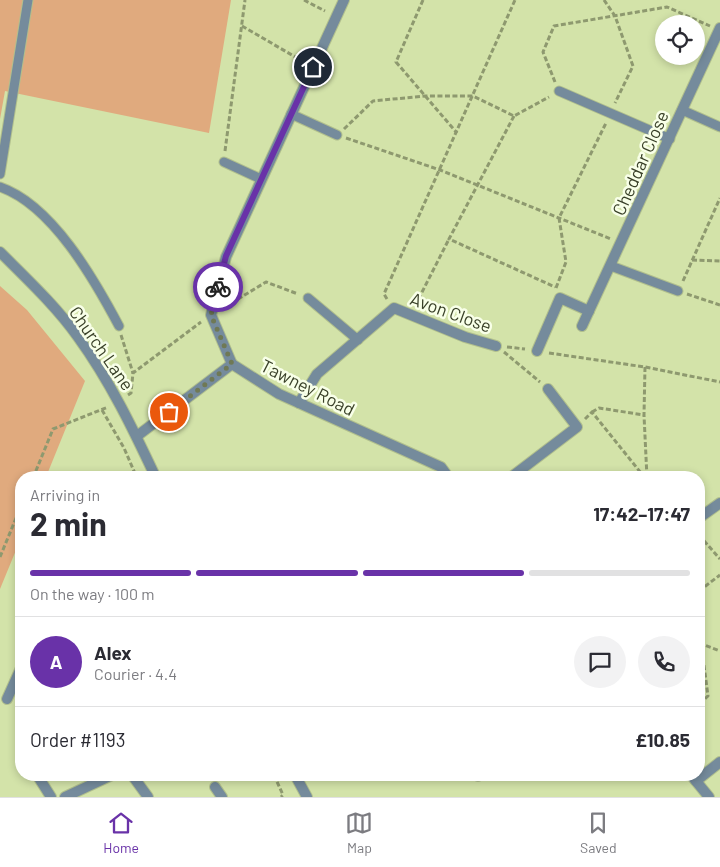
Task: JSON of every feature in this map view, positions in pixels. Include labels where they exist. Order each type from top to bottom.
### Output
[{"type":"street","points":[[137,436],[232,364],[211,315],[226,256],[344,0]]},
{"type":"street","name":"Cheddar Close","points":[[582,326],[612,266],[720,29]]},
{"type":"street","name":"Church Lane","points":[[0,252],[42,294],[78,336],[119,400],[153,471]]},
{"type":"street","points":[[537,351],[560,298],[589,311]]},
{"type":"street","points":[[299,403],[317,374],[394,308]]},
{"type":"street","name":"Avon Close","points":[[394,308],[496,346]]},
{"type":"street","name":"Tawney Road","points":[[232,364],[279,394],[440,467],[443,471]]},
{"type":"street","points":[[519,471],[577,426],[548,389]]},
{"type":"street","points":[[705,514],[720,503]]},
{"type":"street","points":[[7,699],[15,681]]},
{"type":"street","points":[[705,771],[720,762]]},
{"type":"street","points":[[41,781],[51,797]]},
{"type":"street","points":[[65,797],[99,781]]},
{"type":"street","points":[[136,781],[148,797]]},
{"type":"street","points":[[298,781],[307,797]]},
{"type":"street","points":[[696,781],[709,797]]},
{"type":"street","points":[[215,787],[222,797]]},
{"type":"lane","points":[[0,174],[28,0]]},
{"type":"lane","points":[[559,91],[670,139]]},
{"type":"lane","points":[[682,110],[720,127]]},
{"type":"lane","points":[[291,114],[337,135]]},
{"type":"lane","points":[[224,162],[261,179]]},
{"type":"lane","points":[[0,187],[16,193],[45,218],[87,272],[118,326]]},
{"type":"lane","points":[[612,266],[678,292]]},
{"type":"lane","points":[[308,298],[358,340]]},
{"type":"path","points":[[224,162],[245,0]]},
{"type":"path","points":[[304,0],[336,17]]},
{"type":"path","points":[[423,0],[396,62],[457,133]]},
{"type":"path","points":[[515,0],[384,294],[394,308],[417,302],[476,185],[514,116],[559,91],[543,52],[554,26],[666,7],[720,29]]},
{"type":"path","points":[[555,287],[566,262],[559,218],[633,66],[615,16],[604,0]]},
{"type":"path","points":[[242,26],[313,67]]},
{"type":"path","points":[[514,116],[473,96],[425,96],[373,101],[337,135],[440,170],[622,244]]},
{"type":"path","points":[[720,198],[678,292],[720,305]]},
{"type":"path","points":[[717,206],[720,210]]},
{"type":"path","points":[[449,239],[555,287],[560,298]]},
{"type":"path","points":[[692,260],[720,261]]},
{"type":"path","points":[[133,373],[211,315],[266,282],[308,298]]},
{"type":"path","points":[[36,471],[53,429],[102,410],[131,393],[133,373],[118,326]]},
{"type":"path","points":[[496,346],[645,366],[720,382]]},
{"type":"path","points":[[496,346],[548,389]]},
{"type":"path","points":[[645,366],[646,471]]},
{"type":"path","points":[[577,426],[598,408],[644,415]]},
{"type":"path","points":[[102,410],[124,448],[134,471]]},
{"type":"path","points":[[592,412],[640,471]]},
{"type":"path","points":[[0,557],[15,521]]},
{"type":"path","points":[[705,542],[720,559]]},
{"type":"path","points":[[705,586],[720,575]]},
{"type":"path","points":[[705,645],[720,650]]},
{"type":"path","points":[[705,676],[708,696],[705,699]]},
{"type":"path","points":[[277,781],[283,795],[281,797]]},
{"type":"shaded area","points":[[0,0],[231,0],[209,133],[5,91],[0,119]]},
{"type":"shaded area","points":[[0,286],[27,310],[85,381],[48,471],[15,471],[15,553],[0,589]]},
{"type":"way so far","points":[[169,412],[232,364],[211,315],[218,287]]},
{"type":"route","points":[[218,287],[226,256],[313,67]]}]
